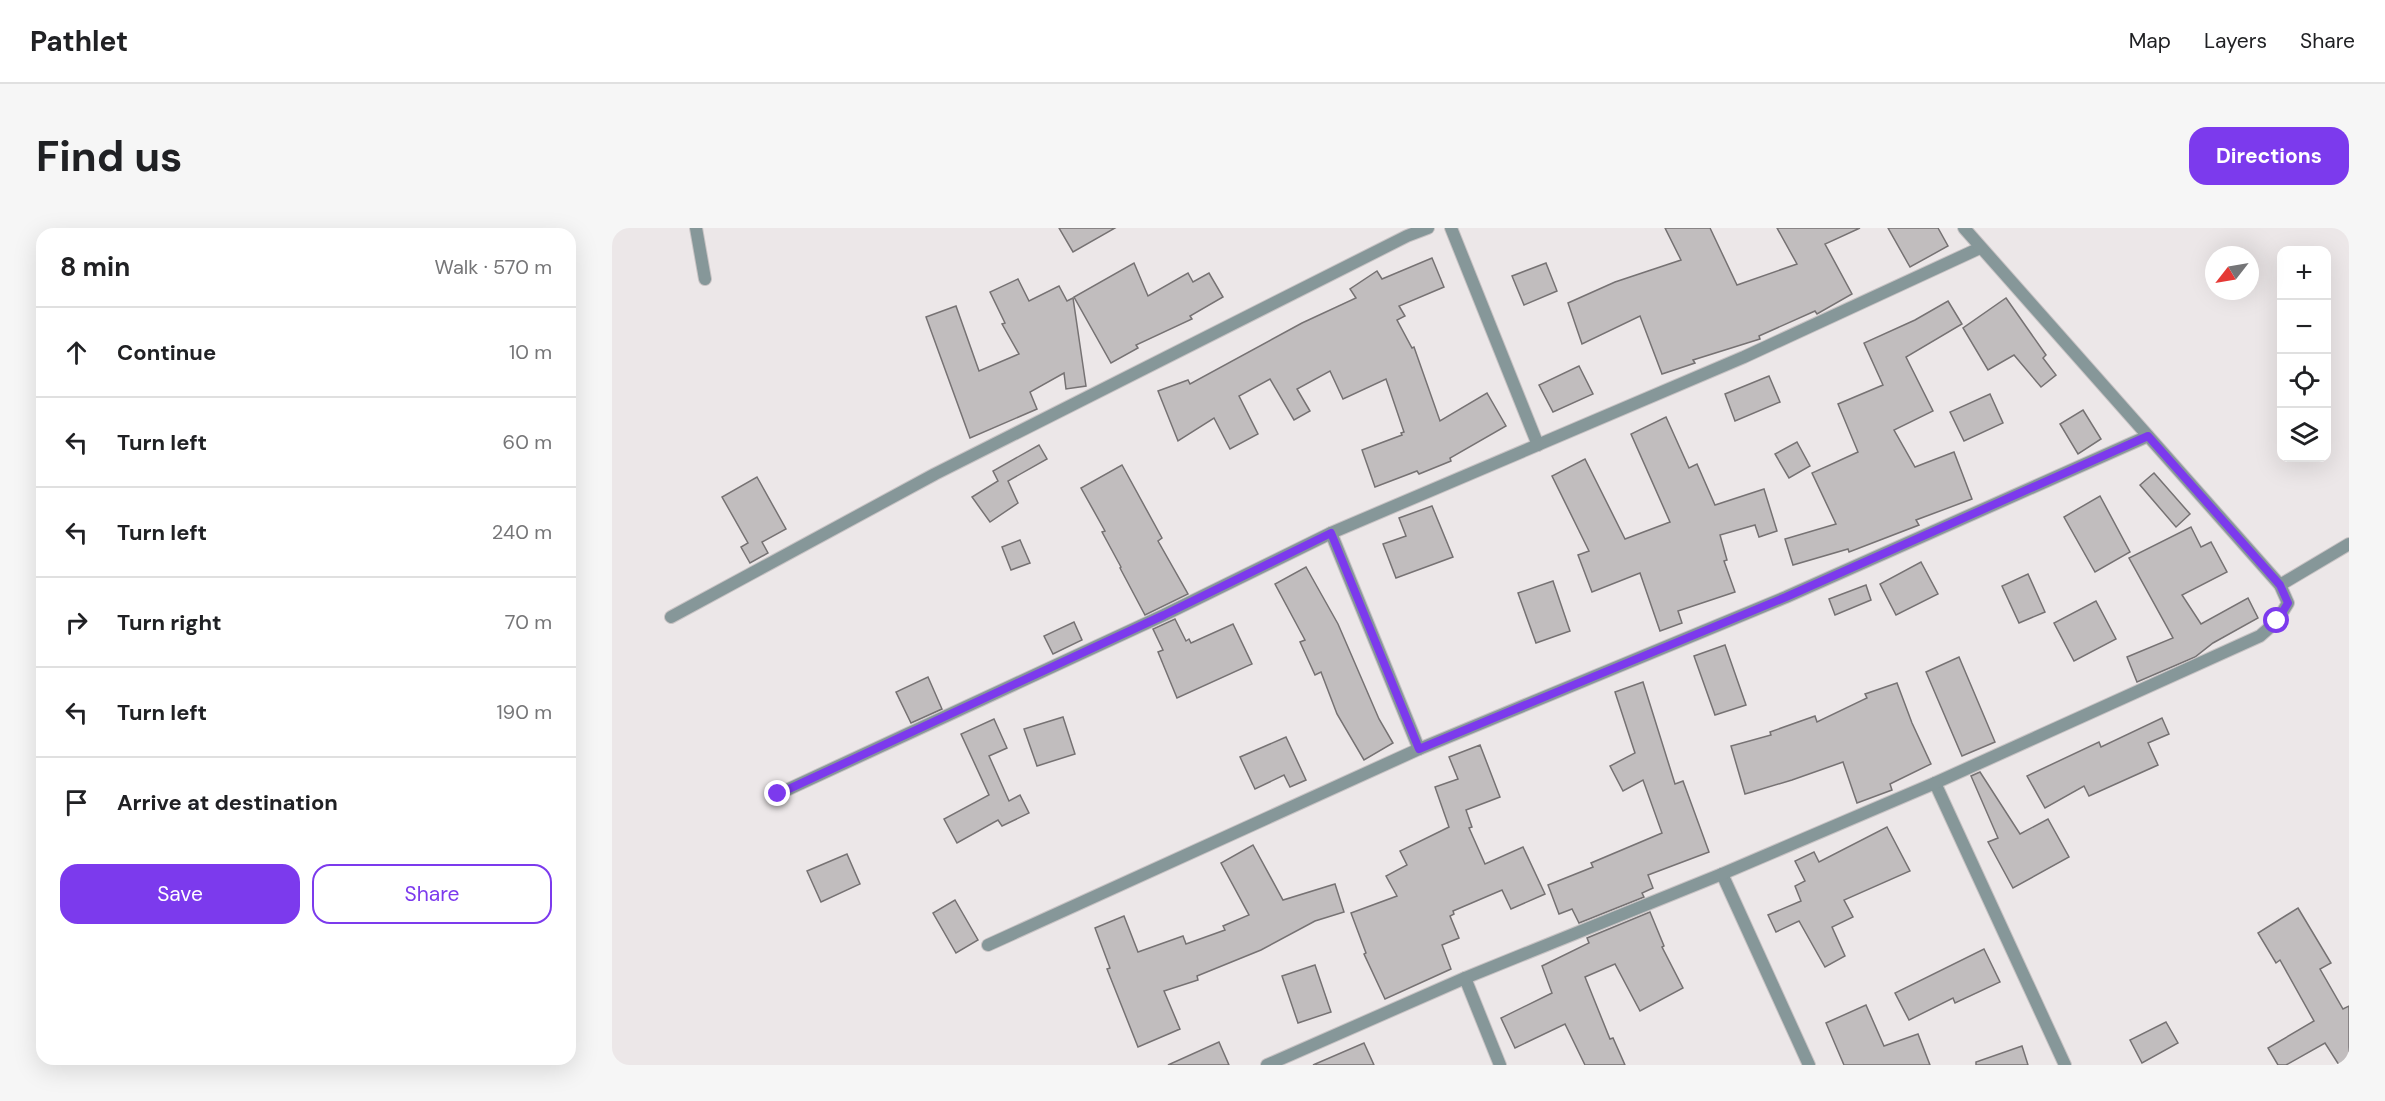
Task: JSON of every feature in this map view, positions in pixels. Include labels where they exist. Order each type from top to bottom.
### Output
[{"type":"street","points":[[696,228],[705,279]]},
{"type":"street","points":[[672,617],[935,474],[1428,228]]},
{"type":"street","points":[[1451,228],[1538,445]]},
{"type":"street","points":[[1268,1065],[1465,978],[1722,874],[1935,783],[2260,636],[2277,621],[2288,603],[2280,585],[1980,248],[1965,228]]},
{"type":"street","points":[[778,794],[1164,615],[1331,533],[1744,357],[1980,248]]},
{"type":"street","points":[[988,945],[1419,749],[1786,597],[2148,436]]},
{"type":"street","points":[[1331,533],[1419,749]]},
{"type":"street","points":[[2280,585],[2349,544]]},
{"type":"street","points":[[1935,783],[2065,1065]]},
{"type":"street","points":[[1722,874],[1809,1065]]},
{"type":"street","points":[[1465,978],[1500,1065]]},
{"type":"building","points":[[1059,228],[1115,228],[1073,252]]},
{"type":"building","points":[[1665,228],[1710,228],[1737,285],[1797,264],[1777,228],[1860,228],[1825,244],[1852,294],[1817,314],[1815,311],[1759,336],[1760,339],[1693,360],[1695,363],[1662,374],[1640,316],[1582,344],[1568,303],[1615,282],[1681,260]]},
{"type":"building","points":[[1888,228],[1938,228],[1948,246],[1910,267]]},
{"type":"building","points":[[1432,258],[1444,287],[1399,306],[1405,316],[1397,320],[1412,348],[1414,347],[1440,421],[1487,393],[1506,426],[1450,458],[1451,461],[1419,474],[1417,471],[1375,487],[1362,450],[1402,435],[1401,433],[1404,432],[1386,379],[1343,399],[1330,371],[1297,389],[1310,411],[1294,420],[1270,379],[1239,396],[1258,434],[1230,449],[1214,418],[1178,441],[1158,391],[1188,380],[1190,384],[1302,323],[1356,298],[1350,289],[1377,271],[1382,279]]},
{"type":"building","points":[[1134,263],[1148,296],[1188,273],[1193,282],[1209,273],[1223,297],[1190,316],[1192,319],[1136,345],[1138,348],[1111,363],[1074,297]]},
{"type":"building","points":[[1546,263],[1557,291],[1524,305],[1512,276]]},
{"type":"building","points":[[1018,279],[1029,301],[1059,286],[1067,301],[1073,298],[1086,386],[1066,389],[1064,373],[1030,392],[1037,409],[970,438],[926,317],[956,306],[979,371],[1019,354],[1002,324],[1005,323],[990,292]]},
{"type":"building","points":[[2006,298],[2046,355],[2043,358],[2056,375],[2041,387],[2014,355],[1988,370],[1963,328]]},
{"type":"building","points":[[1948,301],[1962,324],[1906,357],[1933,411],[1894,430],[1915,467],[1954,452],[1972,499],[1916,520],[1919,525],[1849,552],[1848,549],[1793,565],[1785,539],[1836,524],[1812,473],[1858,452],[1838,404],[1883,385],[1864,343],[1915,320]]},
{"type":"building","points":[[1579,366],[1593,394],[1553,412],[1539,385]]},
{"type":"building","points":[[1769,376],[1780,402],[1735,421],[1725,394]]},
{"type":"building","points":[[1990,394],[2003,423],[1964,441],[1950,412]]},
{"type":"building","points":[[2083,410],[2101,439],[2078,454],[2060,424]]},
{"type":"building","points":[[1666,417],[1689,468],[1697,464],[1715,505],[1764,489],[1777,531],[1759,537],[1755,525],[1720,535],[1727,560],[1724,561],[1735,592],[1678,611],[1682,623],[1660,631],[1640,573],[1592,592],[1578,555],[1589,551],[1552,476],[1585,459],[1625,539],[1670,522],[1631,434]]},
{"type":"building","points":[[1797,442],[1810,466],[1789,478],[1775,454]]},
{"type":"building","points":[[1039,445],[1047,459],[1008,481],[1018,503],[990,522],[972,497],[998,481],[993,471]]},
{"type":"building","points":[[1122,465],[1162,538],[1158,541],[1188,594],[1145,615],[1102,532],[1105,531],[1081,488]]},
{"type":"building","points":[[2154,473],[2190,514],[2176,527],[2140,485]]},
{"type":"building","points":[[757,477],[786,529],[762,542],[768,553],[750,563],[741,547],[748,543],[722,497]]},
{"type":"building","points":[[2100,496],[2130,552],[2095,572],[2064,517]]},
{"type":"building","points":[[1432,506],[1453,557],[1396,578],[1383,544],[1406,536],[1399,518]]},
{"type":"building","points":[[2191,527],[2201,547],[2211,542],[2227,572],[2182,595],[2201,624],[2248,598],[2258,618],[2213,643],[2195,657],[2137,682],[2127,657],[2173,638],[2129,558]]},
{"type":"building","points":[[1020,540],[1030,563],[1011,570],[1002,547]]},
{"type":"building","points":[[1921,562],[1938,594],[1896,615],[1880,584]]},
{"type":"building","points":[[1306,567],[1338,624],[1379,719],[1393,743],[1364,760],[1337,714],[1321,672],[1315,675],[1300,642],[1305,640],[1275,584]]},
{"type":"building","points":[[2028,574],[2045,612],[2019,623],[2002,586]]},
{"type":"building","points":[[1553,581],[1570,631],[1536,643],[1518,593]]},
{"type":"building","points":[[1866,585],[1871,600],[1835,615],[1829,599]]},
{"type":"building","points":[[2096,601],[2116,639],[2074,661],[2054,623]]},
{"type":"building","points":[[1175,619],[1186,641],[1189,639],[1191,643],[1233,624],[1252,664],[1177,698],[1158,652],[1163,650],[1153,629]]},
{"type":"building","points":[[1074,622],[1082,640],[1053,654],[1044,636]]},
{"type":"building","points":[[1725,645],[1746,705],[1715,715],[1694,656]]},
{"type":"building","points":[[1959,657],[1995,742],[1962,756],[1926,672]]},
{"type":"building","points":[[928,677],[942,709],[911,723],[896,692]]},
{"type":"building","points":[[1643,682],[1675,784],[1683,781],[1709,852],[1648,875],[1653,888],[1642,893],[1644,897],[1579,923],[1572,909],[1559,914],[1548,885],[1593,867],[1591,863],[1662,833],[1643,780],[1623,791],[1610,766],[1635,753],[1615,692]]},
{"type":"building","points":[[1897,683],[1931,764],[1890,784],[1892,790],[1857,803],[1843,762],[1745,794],[1731,746],[1771,735],[1770,732],[1815,716],[1817,722],[1867,698],[1865,694]]},
{"type":"building","points":[[1063,717],[1075,754],[1037,766],[1024,729]]},
{"type":"building","points":[[2162,718],[2169,734],[2148,743],[2158,765],[2089,796],[2084,786],[2045,808],[2027,776],[2099,742],[2101,747]]},
{"type":"building","points":[[994,719],[1007,748],[989,756],[1009,801],[1020,795],[1029,813],[1002,826],[998,820],[957,843],[944,819],[989,795],[961,734]]},
{"type":"building","points":[[1286,737],[1306,780],[1290,787],[1284,775],[1255,789],[1240,757]]},
{"type":"building","points":[[1480,745],[1500,797],[1466,810],[1472,827],[1469,828],[1485,864],[1523,847],[1545,894],[1511,909],[1502,890],[1453,911],[1454,914],[1450,916],[1459,938],[1442,945],[1451,969],[1385,999],[1364,954],[1366,953],[1351,913],[1397,896],[1386,876],[1407,865],[1400,851],[1449,827],[1435,787],[1458,779],[1449,757]]},
{"type":"building","points":[[1980,772],[2020,834],[2048,819],[2069,857],[2013,888],[1988,842],[1998,838],[1971,776]]},
{"type":"building","points":[[1887,827],[1910,871],[1844,900],[1853,917],[1832,927],[1845,956],[1825,967],[1799,921],[1776,932],[1768,915],[1801,901],[1795,886],[1805,881],[1795,861],[1814,852],[1819,862]]},
{"type":"building","points":[[1253,845],[1283,900],[1335,884],[1344,912],[1315,921],[1261,950],[1197,976],[1198,980],[1164,991],[1180,1029],[1138,1047],[1107,969],[1110,968],[1095,928],[1124,916],[1138,952],[1183,936],[1186,944],[1225,930],[1223,926],[1249,915],[1221,863]]},
{"type":"building","points":[[847,854],[860,884],[821,902],[807,871]]},
{"type":"building","points":[[955,900],[978,940],[956,953],[933,913]]},
{"type":"building","points":[[2298,908],[2331,963],[2320,969],[2343,1009],[2349,1006],[2349,1065],[2339,1065],[2325,1043],[2286,1065],[2278,1065],[2268,1048],[2314,1021],[2280,960],[2276,963],[2258,933]]},
{"type":"building","points":[[1650,912],[1664,946],[1662,947],[1683,988],[1640,1011],[1615,964],[1585,977],[1610,1039],[1613,1038],[1625,1065],[1585,1065],[1565,1024],[1515,1048],[1501,1018],[1552,993],[1542,966],[1589,943],[1587,938]]},
{"type":"building","points":[[1984,949],[2000,982],[1955,1003],[1953,998],[1909,1020],[1895,993]]},
{"type":"building","points":[[1315,965],[1331,1012],[1298,1023],[1282,976]]},
{"type":"building","points":[[1866,1005],[1884,1046],[1918,1034],[1930,1065],[1844,1065],[1826,1023]]},
{"type":"building","points":[[2166,1022],[2178,1043],[2142,1063],[2130,1040]]},
{"type":"building","points":[[1219,1042],[1229,1065],[1168,1065]]},
{"type":"building","points":[[1364,1043],[1374,1065],[1313,1065]]},
{"type":"building","points":[[2022,1046],[2028,1065],[1976,1065],[1976,1062]]},
{"type":"route","points":[[778,794],[1164,615],[1331,533],[1419,749],[1786,597],[2148,436],[2280,585],[2288,603],[2277,621]]}]
